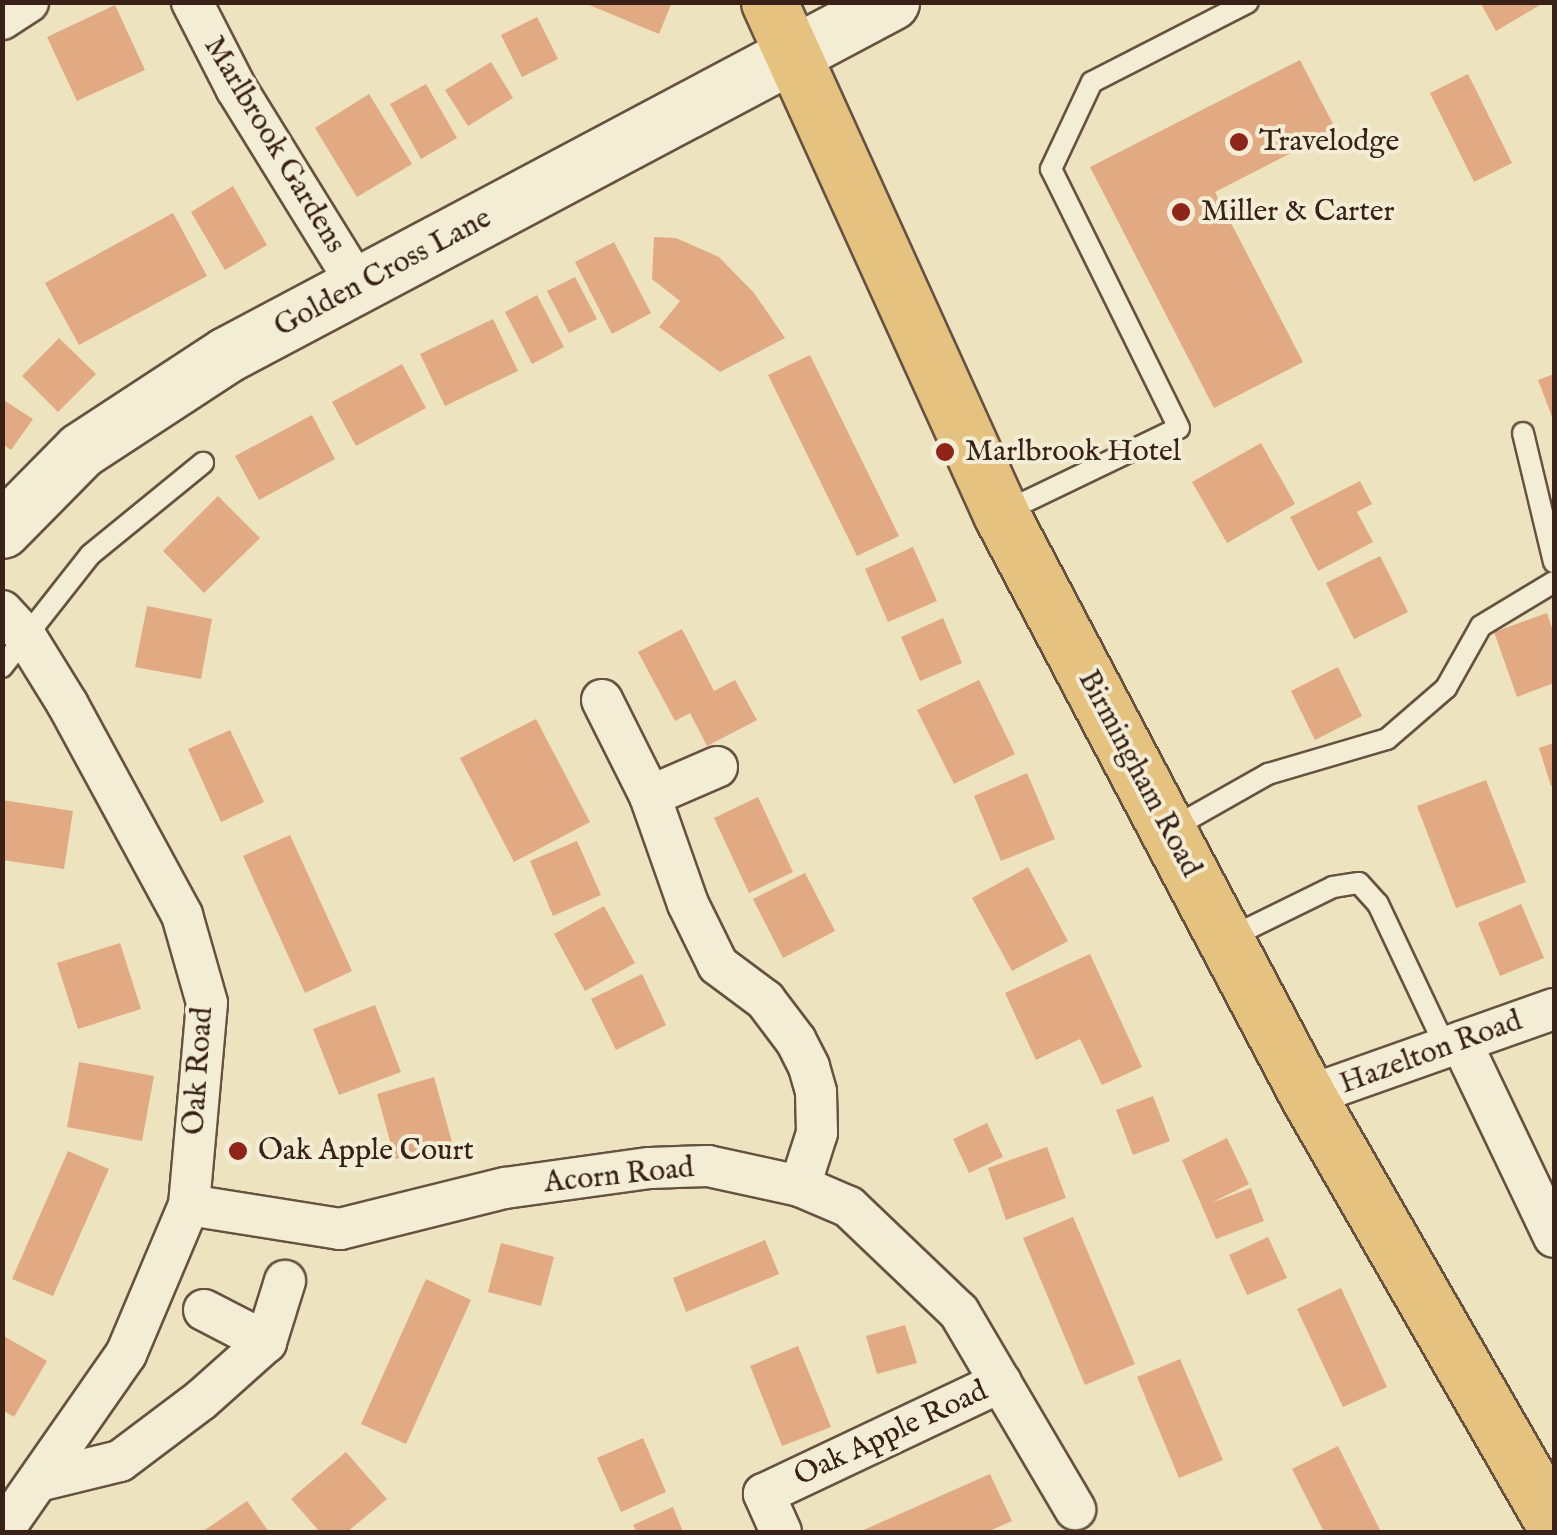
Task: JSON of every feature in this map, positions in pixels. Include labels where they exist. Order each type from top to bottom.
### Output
[{"type":"highway","name":"Birmingham Road","points":[[769,2],[1001,514],[1308,1096],[1554,1523]]},
{"type":"main road","name":"Golden Cross Lane","points":[[2,530],[81,450],[226,355],[891,2]]},
{"type":"street","points":[[2,20],[28,2]]},
{"type":"street","name":"Marlbrook Gardens","points":[[192,2],[236,88],[359,287]]},
{"type":"street","name":"Oak Road","points":[[2,1532],[42,1480],[126,1354],[189,1205],[207,1002],[182,915],[68,705],[10,638]]},
{"type":"street","points":[[602,700],[650,796],[688,904],[718,965],[765,1000],[796,1041],[809,1067],[817,1134],[800,1186]]},
{"type":"street","points":[[650,796],[717,767]]},
{"type":"street","name":"Hazelton Road","points":[[1308,1096],[1554,1009]]},
{"type":"street","points":[[1454,1045],[1554,1237]]},
{"type":"street","name":"Acorn Road","points":[[189,1205],[340,1229],[505,1188],[650,1168],[708,1166],[800,1186],[849,1208],[876,1229],[959,1312],[1075,1509]]},
{"type":"street","points":[[42,1480],[120,1462],[201,1400],[266,1342],[285,1280]]},
{"type":"street","points":[[204,1310],[266,1342]]},
{"type":"street","name":"Oak Apple Road","points":[[781,1532],[764,1494],[1001,1382]]},
{"type":"lane","points":[[1001,514],[1179,428],[1051,169],[1092,82],[1248,2]]},
{"type":"lane","points":[[1523,433],[1554,562]]},
{"type":"lane","points":[[10,638],[90,555],[203,462]]},
{"type":"lane","points":[[1169,830],[1268,774],[1387,738],[1446,688],[1481,626],[1554,582]]},
{"type":"lane","points":[[1226,940],[1333,887],[1359,883],[1378,904],[1454,1045]]},
{"type":"building","points":[[582,2],[672,2],[659,34]]},
{"type":"building","points":[[1480,2],[1545,2],[1496,31]]},
{"type":"building","points":[[115,5],[145,70],[77,101],[47,37]]},
{"type":"building","points":[[537,17],[558,59],[522,77],[501,35]]},
{"type":"building","points":[[1300,60],[1336,130],[1215,192],[1303,362],[1214,408],[1090,167]]},
{"type":"building","points":[[491,62],[513,98],[468,126],[445,90]]},
{"type":"building","points":[[1468,74],[1512,163],[1474,182],[1430,93]]},
{"type":"building","points":[[426,84],[457,138],[421,159],[390,104]]},
{"type":"building","points":[[369,94],[412,164],[357,197],[315,128]]},
{"type":"building","points":[[233,186],[267,245],[225,270],[191,212]]},
{"type":"building","points":[[173,213],[207,276],[79,345],[45,283]]},
{"type":"building","points":[[654,237],[676,238],[719,257],[754,293],[785,338],[720,372],[659,327],[680,301],[652,279]]},
{"type":"building","points":[[614,242],[651,313],[612,334],[575,262]]},
{"type":"building","points":[[575,277],[597,319],[569,333],[547,291]]},
{"type":"building","points":[[537,295],[564,347],[532,364],[505,312]]},
{"type":"building","points":[[493,319],[518,371],[445,406],[420,354]]},
{"type":"building","points":[[59,338],[96,374],[58,412],[22,376]]},
{"type":"building","points":[[810,355],[899,536],[857,556],[768,375]]},
{"type":"building","points":[[402,364],[426,408],[356,446],[332,402]]},
{"type":"building","points":[[1554,374],[1554,422],[1538,380]]},
{"type":"building","points":[[2,399],[33,419],[11,450],[2,444]]},
{"type":"building","points":[[312,415],[335,459],[259,500],[235,456]]},
{"type":"building","points":[[1261,443],[1295,504],[1227,543],[1192,482]]},
{"type":"building","points":[[1360,481],[1372,504],[1357,512],[1373,542],[1318,571],[1290,517]]},
{"type":"building","points":[[218,496],[260,538],[204,593],[163,551]]},
{"type":"building","points":[[913,547],[937,601],[888,622],[865,569]]},
{"type":"building","points":[[1380,556],[1408,612],[1354,639],[1326,583]]},
{"type":"building","points":[[147,606],[212,619],[201,679],[135,667]]},
{"type":"building","points":[[1547,613],[1554,634],[1554,683],[1517,697],[1494,632]]},
{"type":"building","points":[[943,618],[962,663],[920,681],[901,637]]},
{"type":"building","points":[[682,629],[714,691],[735,680],[757,720],[707,746],[690,713],[675,721],[638,652]]},
{"type":"building","points":[[1338,667],[1362,716],[1315,740],[1291,691]]},
{"type":"building","points":[[979,680],[1015,754],[954,784],[917,710]]},
{"type":"building","points":[[536,719],[590,822],[514,862],[460,758]]},
{"type":"building","points":[[230,730],[264,802],[221,822],[188,749]]},
{"type":"building","points":[[1554,743],[1554,785],[1551,786],[1539,748]]},
{"type":"building","points":[[1027,773],[1055,839],[1001,861],[974,796]]},
{"type":"building","points":[[1486,780],[1526,882],[1456,908],[1417,806]]},
{"type":"building","points":[[758,797],[793,872],[749,893],[714,818]]},
{"type":"building","points":[[2,800],[73,811],[64,869],[2,860]]},
{"type":"building","points":[[290,835],[352,971],[305,993],[243,856]]},
{"type":"building","points":[[577,841],[601,895],[553,916],[530,861]]},
{"type":"building","points":[[1028,867],[1068,941],[1012,971],[972,898]]},
{"type":"building","points":[[805,873],[835,931],[783,958],[753,899]]},
{"type":"building","points":[[1521,904],[1544,958],[1500,976],[1478,923]]},
{"type":"building","points":[[604,906],[635,963],[585,991],[554,934]]},
{"type":"building","points":[[120,943],[141,1009],[78,1029],[57,963]]},
{"type":"building","points":[[1090,954],[1142,1067],[1102,1085],[1080,1039],[1036,1060],[1005,993]]},
{"type":"building","points":[[642,974],[666,1025],[616,1050],[591,999]]},
{"type":"building","points":[[375,1005],[401,1072],[339,1095],[313,1029]]},
{"type":"building","points":[[79,1062],[154,1076],[142,1141],[67,1127]]},
{"type":"building","points":[[434,1077],[452,1142],[395,1159],[377,1094]]},
{"type":"building","points":[[1153,1096],[1170,1141],[1133,1155],[1116,1110]]},
{"type":"building","points":[[987,1123],[1003,1157],[969,1173],[953,1139]]},
{"type":"building","points":[[1227,1138],[1249,1184],[1211,1203],[1251,1188],[1264,1221],[1216,1239],[1182,1160]]},
{"type":"building","points":[[1047,1147],[1066,1198],[1006,1220],[988,1168]]},
{"type":"building","points":[[68,1151],[109,1169],[53,1296],[12,1279]]},
{"type":"building","points":[[1073,1217],[1135,1364],[1085,1385],[1023,1238]]},
{"type":"building","points":[[1268,1237],[1287,1278],[1247,1295],[1229,1255]]},
{"type":"building","points":[[765,1240],[779,1274],[686,1312],[673,1278]]},
{"type":"building","points":[[501,1243],[554,1257],[541,1306],[488,1292]]},
{"type":"building","points":[[426,1279],[471,1300],[406,1444],[361,1424]]},
{"type":"building","points":[[1341,1288],[1387,1387],[1343,1407],[1297,1309]]},
{"type":"building","points":[[905,1325],[917,1363],[877,1374],[866,1336]]},
{"type":"building","points":[[2,1335],[47,1361],[14,1417],[2,1410]]},
{"type":"building","points":[[798,1346],[831,1427],[782,1446],[750,1366]]},
{"type":"building","points":[[1180,1359],[1223,1460],[1179,1478],[1137,1377]]},
{"type":"building","points":[[643,1438],[666,1492],[621,1512],[597,1458]]},
{"type":"building","points":[[1338,1446],[1381,1532],[1324,1532],[1292,1469]]},
{"type":"building","points":[[346,1452],[387,1499],[347,1532],[320,1532],[291,1499]]},
{"type":"building","points":[[990,1474],[1012,1521],[987,1532],[859,1532]]},
{"type":"building","points":[[247,1501],[269,1532],[202,1532]]},
{"type":"building","points":[[673,1507],[683,1532],[637,1532],[633,1525]]},
{"type":"place","name":"Travelodge","points":[[1239,142]]},
{"type":"place","name":"Miller & Carter","points":[[1181,212]]},
{"type":"place","name":"Marlbrook Hotel","points":[[945,452]]},
{"type":"place","name":"Oak Apple Court","points":[[238,1151]]}]
